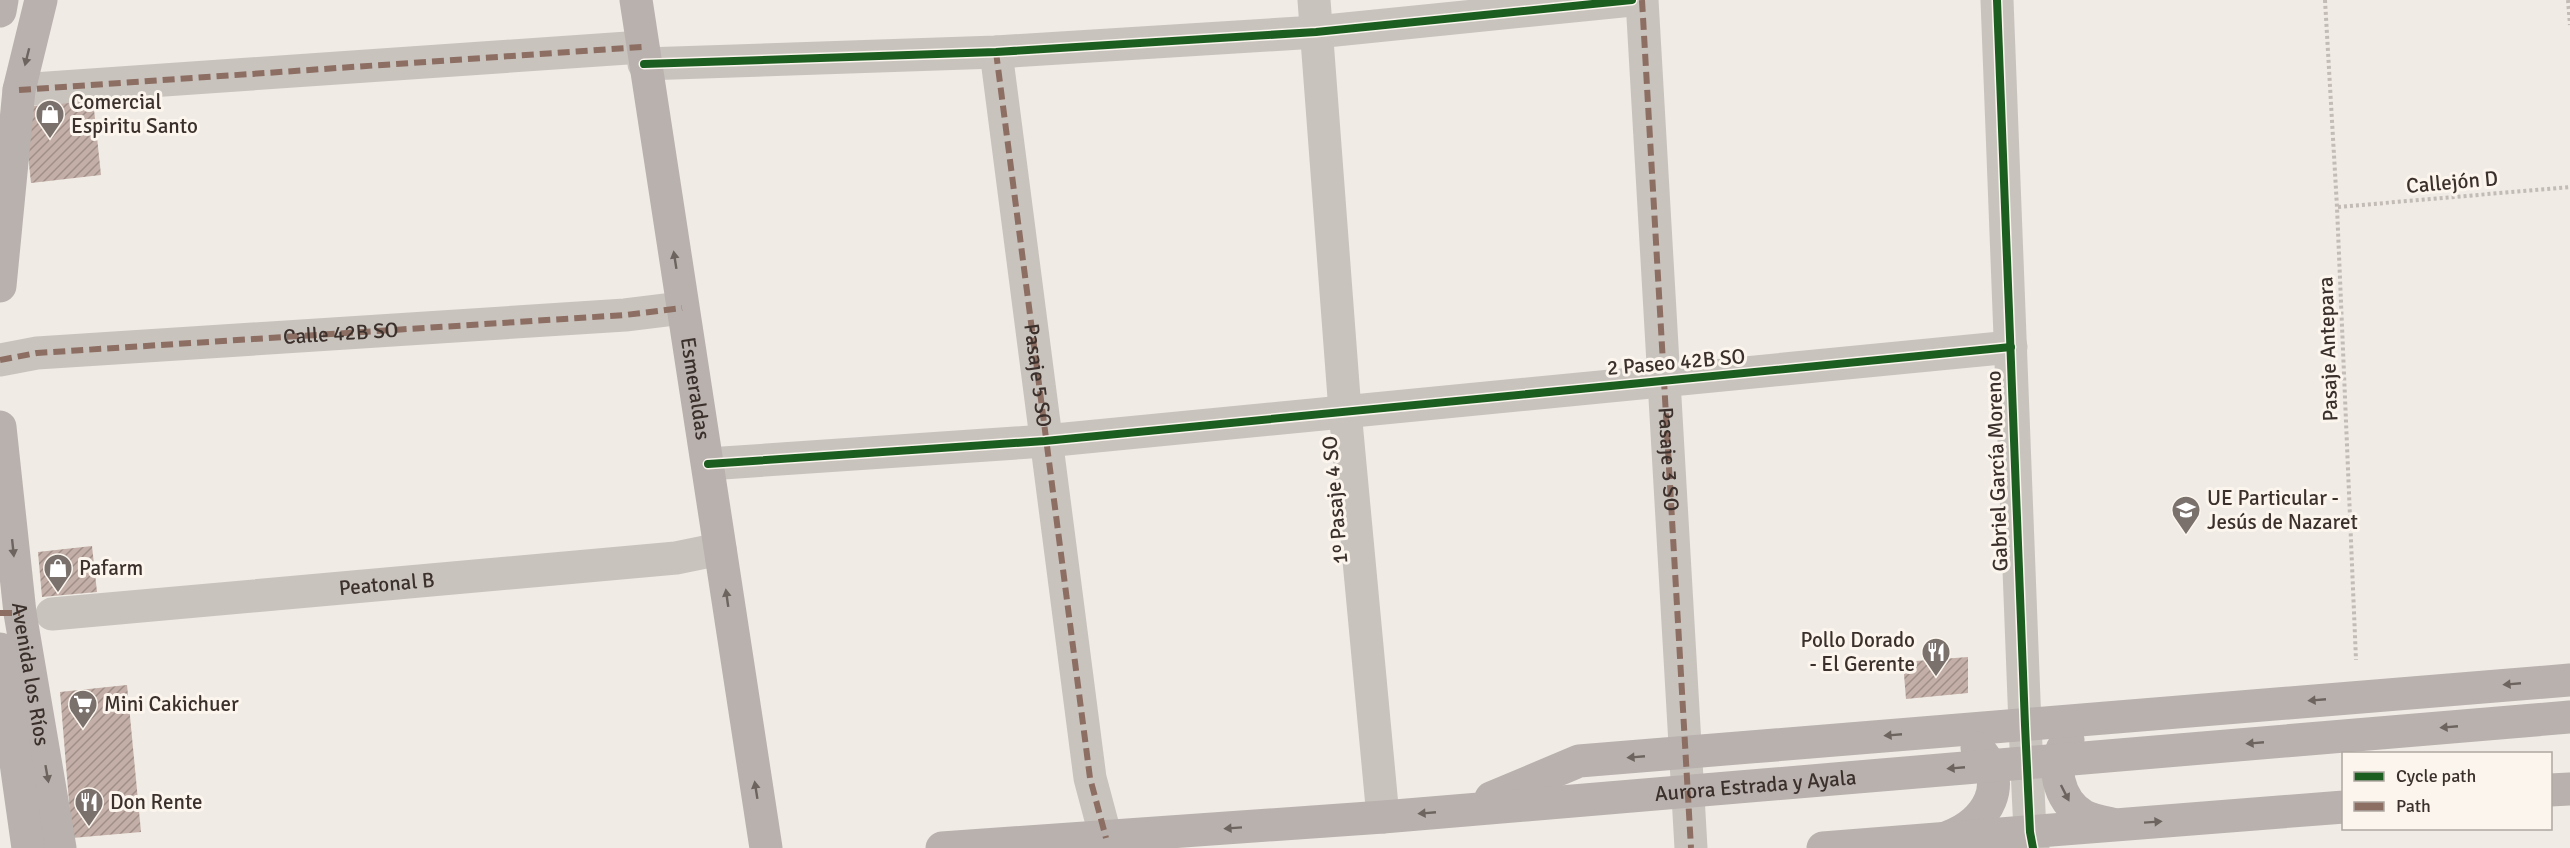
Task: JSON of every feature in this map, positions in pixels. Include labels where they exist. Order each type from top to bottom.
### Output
[{"type":"main road","points":[[0,10],[2,0]]},
{"type":"main road","points":[[0,286],[19,90],[41,0]]},
{"type":"main road","name":"Esmeraldas","points":[[636,0],[766,848]]},
{"type":"main road","name":"Avenida los Ríos","points":[[0,427],[24,614],[60,848]]},
{"type":"main road","name":"Avenida los Ríos","points":[[0,649],[28,848]]},
{"type":"main road","points":[[1462,810],[1579,761],[2570,680]]},
{"type":"main road","name":"Aurora Estrada y Ayala","points":[[942,848],[1383,817],[2570,717]]},
{"type":"main road","points":[[2104,718],[2082,727],[2065,744],[2059,759],[2058,776],[2062,791],[2078,810],[2084,815],[2116,825]]},
{"type":"main road","points":[[1934,732],[1954,734],[1970,741],[1984,754],[1991,770],[1993,788],[1989,806],[1978,820],[1964,831],[1943,838]]},
{"type":"main road","points":[[2552,790],[2570,789]]},
{"type":"main road","points":[[1823,848],[1943,838],[2032,840],[2116,825],[2342,807]]},
{"type":"street","points":[[19,90],[643,56],[996,52],[1315,16],[1632,0]]},
{"type":"street","name":"Pasaje 3 SO","points":[[1642,0],[1666,381],[1691,848]]},
{"type":"street","name":"Gabriel García Moreno","points":[[1997,0],[2025,725],[2032,840]]},
{"type":"street","name":"1º Pasaje 4 SO","points":[[1315,16],[1345,411],[1383,817]]},
{"type":"street","name":"Pasaje 5 SO","points":[[996,52],[1090,778],[1106,838]]},
{"type":"street","name":"Calle 42B SO","points":[[0,360],[37,353],[625,315],[682,308]]},
{"type":"street","name":"2 Paseo 42B SO","points":[[708,464],[1045,441],[2010,347]]},
{"type":"street","name":"Peatonal B","points":[[24,614],[676,558],[720,549]]},
{"type":"path","points":[[2568,0],[2570,25]]},
{"type":"building","points":[[93,100],[101,175],[31,183],[23,107]]},
{"type":"building","points":[[92,546],[97,592],[42,597],[38,552]]},
{"type":"building","name":"Pollo Dorado - El Gerente","points":[[1968,657],[1968,693],[1906,699],[1903,662]]},
{"type":"building","points":[[127,685],[141,832],[72,838],[60,692]]},
{"type":"marked path","points":[[1642,0],[1691,848]]},
{"type":"marked path","points":[[19,90],[642,47]]},
{"type":"marked path","points":[[996,52],[1090,778],[1106,838]]},
{"type":"marked path","points":[[0,360],[37,353],[625,315],[682,308]]},
{"type":"marked path","points":[[0,613],[20,613]]},
{"type":"cycle path","points":[[644,64],[996,52],[1316,32],[1632,0]]},
{"type":"cycle path","points":[[1997,0],[2025,725],[2030,832],[2033,848]]},
{"type":"cycle path","points":[[708,464],[1045,441],[2011,347]]},
{"type":"place","name":"Comercial Espiritu Santo","points":[[50,140]]},
{"type":"place","name":"UE Particular - Jesús de Nazaret","points":[[2186,536]]},
{"type":"place","name":"Pafarm","points":[[58,594]]},
{"type":"place","name":"Pollo Dorado - El Gerente","points":[[1936,678]]},
{"type":"place","name":"Mini Cakichuer","points":[[83,730]]},
{"type":"place","name":"Don Rente","points":[[89,828]]}]
